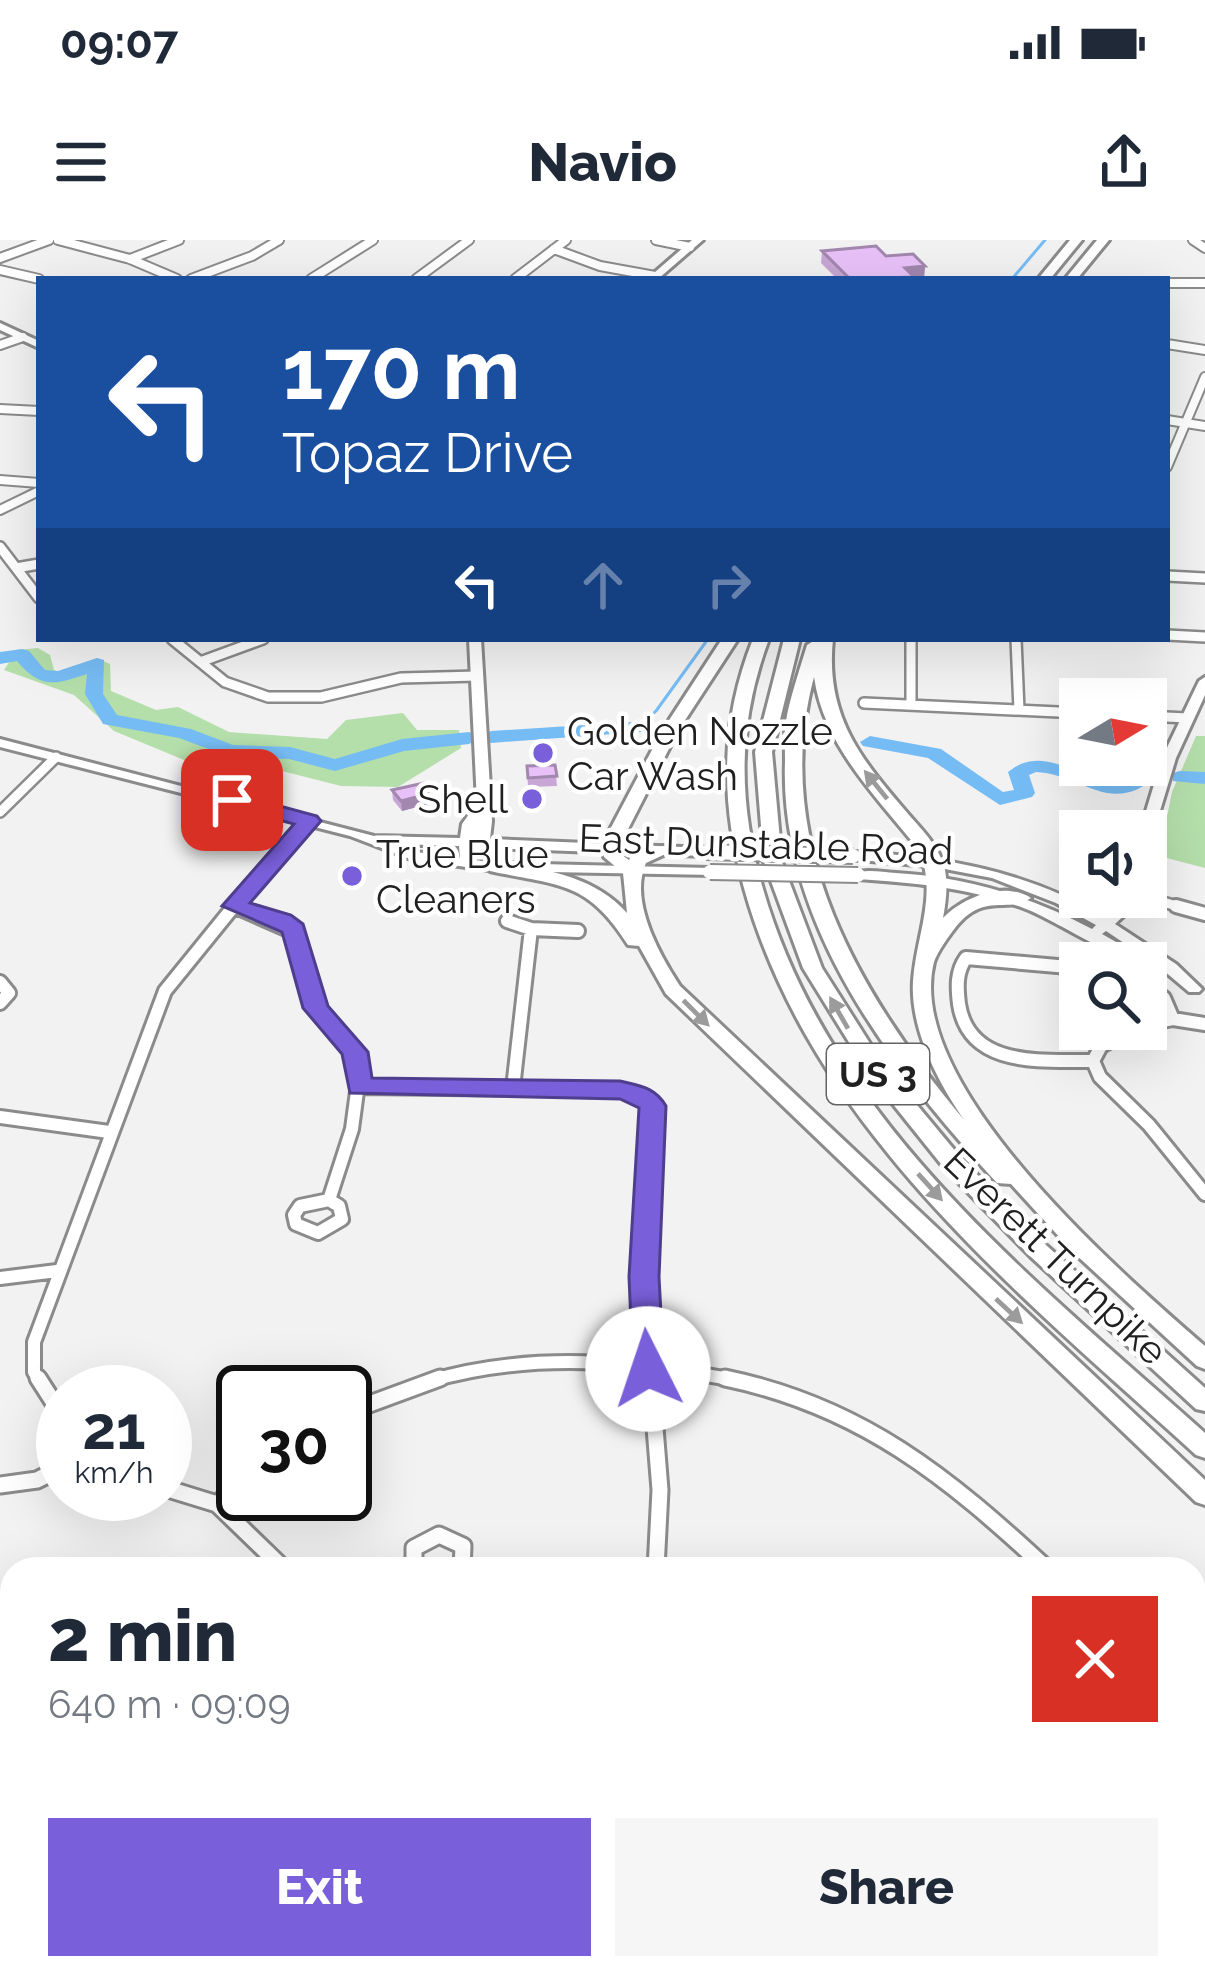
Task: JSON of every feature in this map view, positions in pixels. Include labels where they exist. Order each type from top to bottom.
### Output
[{"type":"highway","points":[[1046,276],[1076,240]]},
{"type":"highway","points":[[1074,276],[1103,240]]},
{"type":"highway","points":[[631,870],[617,862],[612,850],[665,740],[728,642]]},
{"type":"highway","name":"Everett Turnpike","points":[[760,642],[736,724],[736,816],[759,915],[802,1012],[858,1100],[934,1192],[1205,1448]]},
{"type":"highway","name":"Everett Turnpike","points":[[791,642],[768,717],[766,806],[788,906],[824,988],[878,1075],[967,1182],[1205,1402]]},
{"type":"highway","points":[[820,642],[799,697],[792,774],[806,859],[836,944],[877,1019],[944,1110],[1014,1187],[1205,1360]]},
{"type":"highway","points":[[821,642],[820,674],[832,723],[938,870],[923,956],[922,1004],[939,1056],[967,1106],[1038,1199],[1117,1282]]},
{"type":"highway","points":[[661,974],[638,916],[631,870],[641,857],[663,851]]},
{"type":"highway","points":[[480,865],[568,880],[600,895],[619,911],[641,953],[766,1081],[1205,1495]]},
{"type":"highway","points":[[922,1004],[930,956],[959,910],[989,897],[1022,898]]},
{"type":"street","points":[[0,258],[54,240],[130,259],[170,276]]},
{"type":"street","points":[[130,259],[179,240]]},
{"type":"street","points":[[199,276],[279,240]]},
{"type":"street","points":[[317,276],[374,240]]},
{"type":"street","points":[[420,276],[470,240]]},
{"type":"street","points":[[518,276],[566,240]]},
{"type":"street","points":[[656,240],[694,243]]},
{"type":"street","points":[[1192,240],[1205,248]]},
{"type":"street","points":[[656,276],[694,243]]},
{"type":"street","points":[[554,250],[645,276]]},
{"type":"street","points":[[0,270],[36,278]]},
{"type":"street","points":[[1170,283],[1205,283]]},
{"type":"street","points":[[0,326],[36,344]]},
{"type":"street","points":[[0,345],[23,338]]},
{"type":"street","points":[[1170,344],[1205,350]]},
{"type":"street","points":[[1170,460],[1205,377]]},
{"type":"street","points":[[0,409],[36,411]]},
{"type":"street","points":[[1170,420],[1205,426]]},
{"type":"street","points":[[0,480],[36,486]]},
{"type":"street","points":[[0,510],[36,489]]},
{"type":"street","points":[[0,547],[36,594]]},
{"type":"street","points":[[16,568],[36,564]]},
{"type":"street","points":[[1170,576],[1205,578]]},
{"type":"street","points":[[1170,635],[1205,638]]},
{"type":"street","points":[[176,642],[237,689],[283,698],[332,695],[401,678],[477,676]]},
{"type":"street","points":[[200,662],[255,642]]},
{"type":"street","points":[[476,642],[481,806],[474,846],[480,865]]},
{"type":"street","points":[[911,642],[911,705]]},
{"type":"street","points":[[1016,642],[1019,710]]},
{"type":"street","points":[[1153,810],[1169,758],[1205,681]]},
{"type":"street","points":[[864,703],[1059,712]]},
{"type":"street","points":[[1167,717],[1187,718]]},
{"type":"street","name":"East Dunstable Road","points":[[0,743],[374,839],[854,856],[1019,879],[1199,992]]},
{"type":"street","points":[[0,812],[56,757]]},
{"type":"street","points":[[36,1374],[32,1360],[56,1270],[165,991],[309,821]]},
{"type":"street","name":"East Dunstable Road","points":[[374,839],[400,853],[480,865],[858,875],[938,870],[1093,926],[1115,942]]},
{"type":"street","points":[[1167,903],[1205,914]]},
{"type":"street","points":[[234,906],[282,920],[294,929],[316,1008],[355,1052],[360,1087],[329,1200]]},
{"type":"street","points":[[1093,926],[1102,918]]},
{"type":"street","points":[[507,922],[578,932]]},
{"type":"street","points":[[513,1088],[531,929]]},
{"type":"street","points":[[1059,966],[966,958],[958,970],[959,1015],[972,1043],[1015,1055],[1093,1061]]},
{"type":"street","name":"East Dunstable Road","points":[[1167,975],[1199,992]]},
{"type":"street","points":[[0,982],[9,992],[0,1003]]},
{"type":"street","points":[[1167,1005],[1173,1019]]},
{"type":"street","points":[[1167,1020],[1205,1024]]},
{"type":"street","points":[[1093,1061],[1099,1050]]},
{"type":"street","points":[[1093,1061],[1103,1081],[1149,1125],[1205,1194]]},
{"type":"street","points":[[360,1087],[620,1090],[644,1096],[653,1106],[644,1277],[660,1490],[657,1557]]},
{"type":"street","points":[[2,1119],[109,1132]]},
{"type":"street","points":[[0,1278],[56,1270]]},
{"type":"street","points":[[372,1403],[435,1380],[505,1366],[592,1363],[771,1389],[877,1432],[943,1477],[1033,1557]]},
{"type":"street","points":[[0,1485],[36,1480]]},
{"type":"street","points":[[235,1521],[272,1557]]},
{"type":"street","points":[[413,1557],[414,1548],[439,1535],[463,1546],[465,1557]]},
{"type":"green space","points":[[38,648],[50,655],[54,670],[60,673],[97,658],[110,664],[111,691],[156,710],[178,707],[229,732],[327,739],[346,720],[403,713],[417,730],[459,730],[461,748],[398,787],[341,786],[270,768],[201,767],[114,731],[74,695],[4,670],[17,650]]},
{"type":"green space","points":[[1196,736],[1205,736],[1205,868],[1167,858],[1172,792]]},
{"type":"building","points":[[876,246],[886,256],[913,254],[925,266],[905,268],[913,276],[847,276],[822,251]]},
{"type":"building","points":[[555,765],[557,776],[528,778],[527,766]]},
{"type":"building","points":[[424,783],[428,794],[401,801],[392,790]]},
{"type":"waterway","points":[[1015,276],[1045,240]]},
{"type":"waterway","points":[[639,726],[656,711],[706,642]]},
{"type":"waterway","points":[[0,658],[22,655],[39,675],[59,677],[97,664],[94,694],[110,720],[184,733],[230,751],[290,753],[335,765],[402,745],[469,738]]},
{"type":"waterway","points":[[491,737],[647,727]]},
{"type":"waterway","points":[[870,742],[934,753],[1000,799],[1025,793],[1018,772],[1033,766],[1059,771]]},
{"type":"waterway","points":[[1180,777],[1205,778]]},
{"type":"waterway","points":[[1098,786],[1129,786]]},
{"type":"place","name":"Golden Nozzle Car Wash","points":[[543,753]]},
{"type":"place","name":"Shell","points":[[532,799]]},
{"type":"place","name":"True Blue Cleaners","points":[[352,876]]},
{"type":"route","points":[[232,800],[309,821],[234,906],[282,920],[294,929],[312,999],[320,1016],[355,1052],[360,1087],[620,1090],[637,1092],[653,1106],[644,1277],[648,1369]]}]
